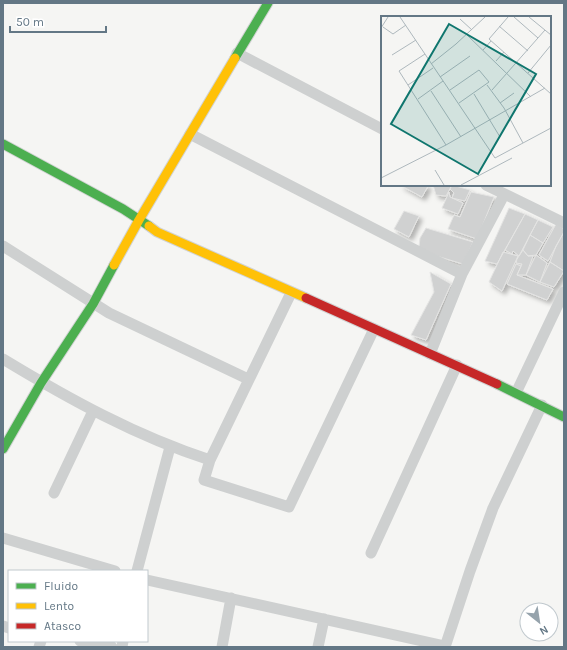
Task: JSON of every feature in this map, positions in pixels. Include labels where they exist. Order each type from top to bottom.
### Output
[{"type":"street","points":[[3,449],[42,383],[93,304],[139,220],[268,3]]},
{"type":"street","points":[[237,53],[381,128]]},
{"type":"street","points":[[190,134],[462,274]]},
{"type":"street","points":[[3,144],[123,209],[157,232],[374,330],[457,365],[564,417]]},
{"type":"street","points":[[488,186],[564,223]]},
{"type":"street","points":[[430,354],[462,274],[504,195]]},
{"type":"street","points":[[3,246],[93,304],[248,379]]},
{"type":"street","points":[[516,393],[564,292]]},
{"type":"street","points":[[291,293],[210,460],[204,480],[289,507],[374,330]]},
{"type":"street","points":[[3,360],[93,411],[170,447],[210,460]]},
{"type":"street","points":[[371,553],[457,365]]},
{"type":"street","points":[[148,580],[445,646],[493,508],[542,405]]},
{"type":"street","points":[[54,493],[93,411]]},
{"type":"street","points":[[137,570],[170,447]]},
{"type":"street","points":[[3,538],[112,570]]},
{"type":"street","points":[[222,647],[231,598]]},
{"type":"street","points":[[318,647],[324,619]]},
{"type":"street","points":[[85,642],[112,647]]},
{"type":"building","points":[[402,186],[428,186],[422,197]]},
{"type":"building","points":[[433,186],[451,186],[446,196],[436,195]]},
{"type":"building","points":[[452,186],[456,186],[470,190],[465,201],[452,198],[454,193],[450,189]]},
{"type":"building","points":[[449,192],[450,197],[463,203],[458,214],[442,208]]},
{"type":"building","points":[[471,192],[494,197],[477,239],[448,229],[454,215],[460,217]]},
{"type":"building","points":[[509,208],[525,214],[497,264],[485,261]]},
{"type":"building","points":[[404,211],[419,216],[409,237],[394,229]]},
{"type":"building","points":[[525,214],[538,220],[519,256],[513,251],[512,254],[505,250]]},
{"type":"building","points":[[538,220],[553,227],[543,243],[530,235]]},
{"type":"building","points":[[556,224],[564,229],[564,232],[548,261],[539,255]]},
{"type":"building","points":[[426,228],[473,242],[463,264],[430,254],[419,247],[420,238]]},
{"type":"building","points":[[564,232],[564,271],[550,262],[556,246]]},
{"type":"building","points":[[530,235],[543,243],[536,255],[528,256],[523,250]]},
{"type":"building","points":[[523,250],[528,256],[533,256],[526,275],[517,275],[522,264],[516,263]]},
{"type":"building","points":[[503,252],[518,256],[502,291],[489,282]]},
{"type":"building","points":[[536,255],[547,263],[540,282],[526,275]]},
{"type":"building","points":[[550,262],[564,271],[554,287],[540,282]]},
{"type":"building","points":[[516,264],[521,266],[517,275],[553,289],[547,300],[507,284]]},
{"type":"building","points":[[430,272],[451,284],[426,340],[411,335],[434,292]]},
{"type":"traffic: fast","points":[[235,58],[268,3]]},
{"type":"traffic: fast","points":[[3,144],[123,209],[149,226]]},
{"type":"traffic: fast","points":[[3,449],[41,383],[93,304],[114,265]]},
{"type":"traffic: fast","points":[[497,384],[564,417]]},
{"type":"traffic: slow","points":[[114,265],[235,58]]},
{"type":"traffic: slow","points":[[149,226],[157,232],[306,298]]},
{"type":"traffic: jam","points":[[306,298],[497,384]]}]
